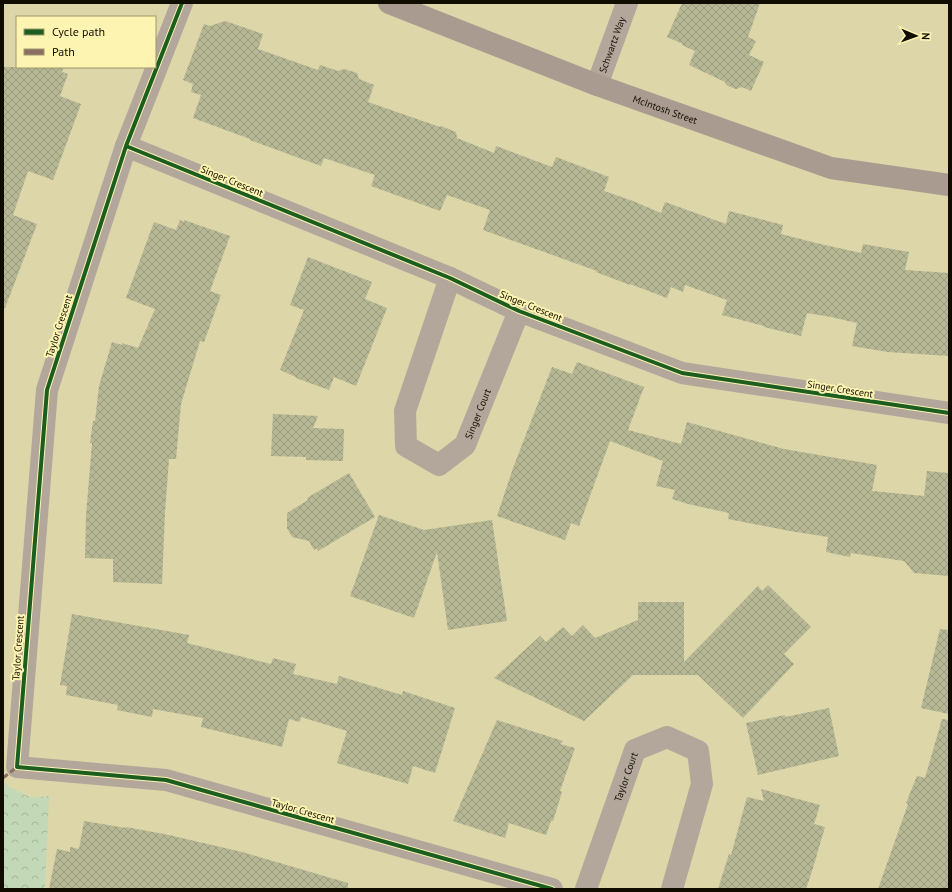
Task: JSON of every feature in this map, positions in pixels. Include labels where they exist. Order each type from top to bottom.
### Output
[{"type":"street","name":"Taylor Crescent","points":[[182,3],[126,146],[47,390],[17,767],[166,780],[552,889]]},
{"type":"street","name":"McIntosh Street","points":[[389,3],[597,85],[831,168],[949,185]]},
{"type":"street","name":"Schwartz Way","points":[[597,85],[627,3]]},
{"type":"street","name":"Singer Crescent","points":[[126,146],[450,278],[519,311],[682,372],[949,413]]},
{"type":"street","name":"Singer Court","points":[[450,278],[405,411],[406,446],[439,465],[465,445],[519,311]]},
{"type":"street","name":"Taylor Court","points":[[586,889],[635,750],[667,737],[698,751],[702,784],[672,889]]},
{"type":"green space","points":[[3,781],[9,787],[32,798],[49,796],[45,889],[3,889]]},
{"type":"building","points":[[682,3],[760,3],[748,37],[756,41],[749,55],[764,62],[751,91],[742,87],[736,89],[726,85],[725,82],[689,65],[695,51],[667,37]]},
{"type":"building","points":[[225,21],[263,34],[258,49],[318,70],[320,65],[338,71],[344,69],[357,73],[359,79],[374,85],[368,102],[456,132],[457,138],[494,153],[496,146],[552,167],[556,157],[609,177],[604,191],[661,213],[665,202],[726,224],[729,211],[783,225],[781,234],[816,243],[861,253],[863,244],[909,252],[905,270],[949,273],[949,356],[888,352],[852,346],[857,323],[807,313],[801,336],[764,327],[722,315],[727,300],[685,285],[683,292],[671,287],[667,298],[483,230],[490,210],[447,195],[440,211],[371,186],[375,175],[324,158],[321,166],[193,118],[201,95],[191,92],[193,84],[183,80],[204,24],[210,26]]},
{"type":"building","points":[[3,67],[64,68],[62,72],[68,74],[60,96],[81,104],[53,180],[28,171],[13,215],[37,224],[5,308],[3,308]]},
{"type":"building","points":[[180,220],[184,222],[184,220],[230,236],[210,291],[221,295],[204,342],[200,341],[181,404],[176,459],[169,459],[162,584],[113,582],[113,559],[85,558],[86,516],[92,443],[90,443],[93,421],[95,421],[99,386],[112,342],[122,345],[122,343],[138,348],[155,309],[126,298],[154,222],[176,230]]},
{"type":"building","points":[[308,257],[372,282],[365,299],[387,308],[356,386],[334,377],[329,390],[296,378],[280,370],[304,310],[290,305]]},
{"type":"building","points":[[577,362],[644,387],[628,430],[681,444],[687,422],[784,449],[877,465],[872,491],[924,496],[927,471],[949,473],[949,576],[914,573],[904,561],[851,553],[850,557],[826,552],[828,537],[728,519],[729,513],[672,499],[675,490],[656,486],[663,461],[610,441],[579,526],[571,523],[565,540],[497,516],[513,468],[552,367],[572,374]]},
{"type":"building","points":[[273,414],[318,416],[313,428],[344,429],[343,461],[306,460],[306,457],[271,456]]},
{"type":"building","points":[[349,473],[375,517],[318,551],[317,548],[314,550],[309,541],[292,537],[287,528],[287,513],[308,500],[307,498]]},
{"type":"building","points":[[379,515],[424,530],[492,520],[507,621],[448,630],[437,552],[414,618],[350,596]]},
{"type":"building","points":[[768,585],[811,627],[784,654],[794,664],[743,718],[698,675],[633,675],[584,721],[494,678],[540,636],[546,642],[563,627],[572,636],[583,625],[595,638],[638,620],[638,602],[684,602],[684,662],[758,586],[762,591]]},
{"type":"building","points":[[72,614],[189,635],[187,643],[271,664],[273,658],[296,664],[293,674],[337,684],[339,676],[402,695],[403,691],[455,708],[435,773],[413,766],[408,784],[337,763],[347,731],[301,717],[300,722],[289,719],[282,747],[201,727],[203,718],[153,709],[152,717],[117,710],[118,705],[66,695],[67,686],[60,685]]},
{"type":"building","points":[[940,629],[949,630],[949,714],[921,708]]},
{"type":"building","points":[[829,708],[839,756],[758,775],[746,723]]},
{"type":"building","points":[[942,719],[949,720],[949,889],[878,889],[908,804],[906,803],[917,776],[925,778]]},
{"type":"building","points":[[497,720],[563,741],[560,744],[575,748],[560,791],[562,792],[553,821],[551,821],[546,835],[509,823],[505,838],[453,821]]},
{"type":"building","points":[[761,789],[820,805],[814,824],[825,827],[806,889],[718,889],[729,854],[731,855],[747,797],[764,801]]},
{"type":"building","points":[[84,821],[169,835],[242,852],[348,883],[348,889],[49,889],[57,849],[70,852],[70,847],[79,849]]},
{"type":"marked path","points":[[3,778],[17,767]]},
{"type":"cycle path","points":[[182,3],[126,146],[47,390],[17,767],[166,780],[552,889]]},
{"type":"cycle path","points":[[126,146],[450,278],[519,311],[682,373],[949,413]]}]
